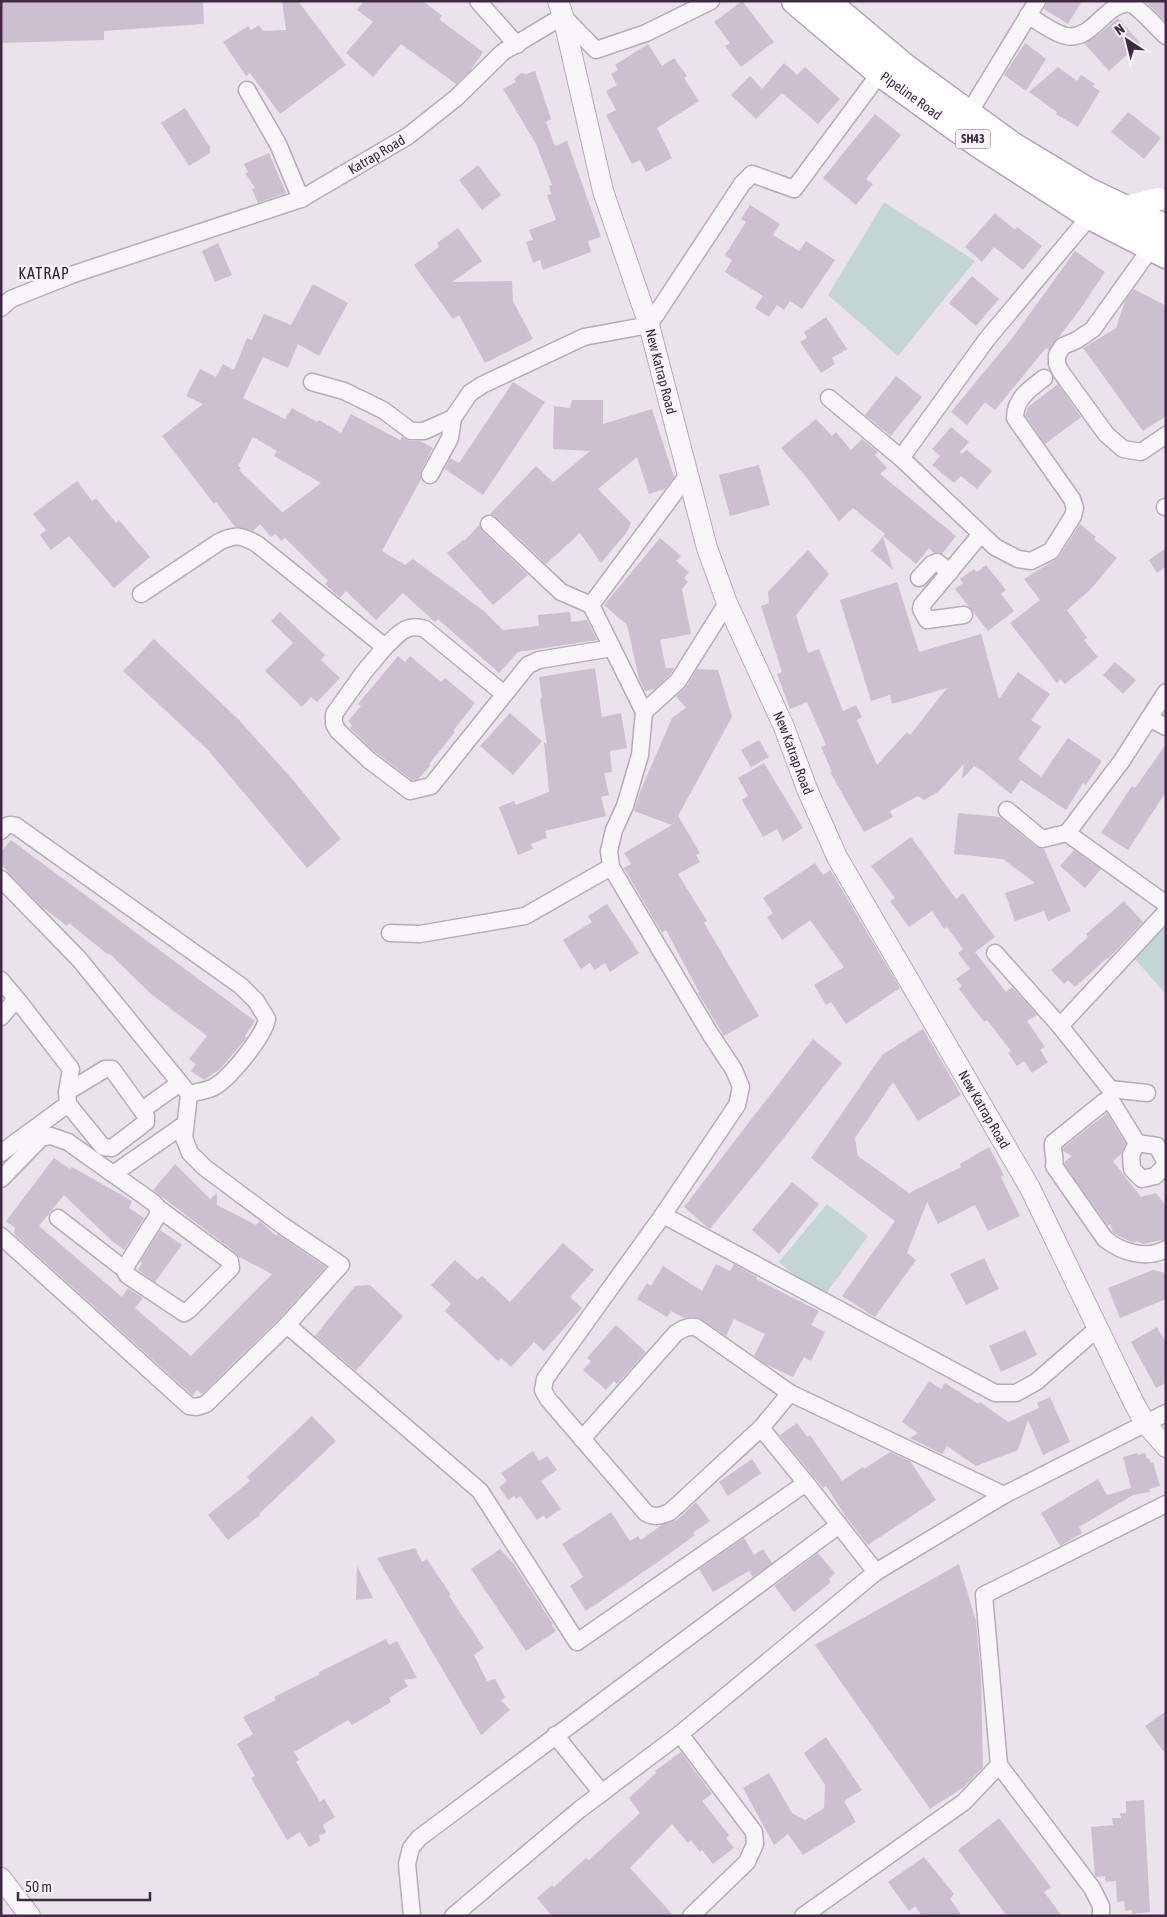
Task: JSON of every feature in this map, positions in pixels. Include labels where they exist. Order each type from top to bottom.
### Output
[{"type":"main road","name":"Pipeline Road","points":[[795,1],[880,73],[977,142],[1090,216],[1161,239]]},
{"type":"main road","name":"Pipeline Road","points":[[826,1],[906,68],[1013,146],[1086,190],[1126,208],[1161,239]]},
{"type":"main road","points":[[1090,216],[1162,198],[1161,239]]},
{"type":"street","points":[[478,1],[517,45]]},
{"type":"street","points":[[560,9],[596,50],[646,33],[711,1]]},
{"type":"street","points":[[969,113],[1032,8],[1064,36],[1073,36],[1084,34],[1114,4],[1122,2],[1132,5],[1166,36]]},
{"type":"street","name":"Katrap Road","points":[[1,308],[11,300],[74,274],[301,199],[408,136],[456,98],[503,52],[517,45],[560,9]]},
{"type":"street","name":"New Katrap Road","points":[[560,9],[604,191],[649,325],[707,548],[727,603],[784,727],[807,789],[837,856],[1030,1188],[1134,1403],[1145,1423],[1166,1447]]},
{"type":"street","points":[[430,475],[450,438],[453,418],[470,393],[482,385],[584,337],[649,325],[742,184],[752,174],[794,189],[880,73]]},
{"type":"street","points":[[247,90],[278,144],[301,199]]},
{"type":"street","points":[[901,458],[987,340],[1090,216]]},
{"type":"street","points":[[1161,239],[1093,329],[1077,340],[1062,346],[1056,355],[1057,364],[1061,372],[1106,434],[1123,449],[1141,452],[1166,435]]},
{"type":"street","points":[[829,398],[901,458],[995,547],[1018,559],[1031,561],[1051,551],[1074,516],[1075,508],[1072,498],[1015,418],[1015,410],[1019,400],[1044,378]]},
{"type":"street","points":[[312,382],[344,391],[383,410],[412,431],[424,431],[453,418]]},
{"type":"street","points":[[591,605],[687,476]]},
{"type":"street","points":[[489,524],[561,592],[591,605],[644,712],[640,755],[609,851],[611,867],[709,1032],[734,1070],[741,1087],[737,1105],[663,1215],[545,1379],[543,1390],[548,1399],[646,1512],[652,1516],[660,1517],[670,1512],[762,1428],[790,1393]]},
{"type":"street","points":[[964,615],[927,620],[921,609],[922,605],[982,534]]},
{"type":"street","points":[[141,594],[219,542],[230,536],[244,536],[257,544],[385,647]]},
{"type":"street","points":[[919,578],[932,564],[937,562],[950,572]]},
{"type":"street","points":[[644,712],[678,681],[727,603]]},
{"type":"street","points":[[504,694],[425,629],[414,626],[405,629],[385,647],[364,672],[334,714],[334,724],[338,732],[369,760],[410,791],[431,786],[528,665],[539,660],[612,648]]},
{"type":"street","points":[[1007,810],[1042,839],[1068,834],[1121,762],[1166,692]]},
{"type":"street","points":[[1150,718],[1166,727]]},
{"type":"street","points":[[1,831],[11,824],[16,826],[241,986],[256,1001],[267,1019],[262,1034],[235,1068],[213,1088],[185,1088],[142,1110]]},
{"type":"street","points":[[1068,834],[1166,904]]},
{"type":"street","points":[[390,933],[420,934],[525,916],[611,867]]},
{"type":"street","points":[[1,879],[79,959],[185,1088],[186,1124],[184,1138],[190,1153],[204,1167],[283,1226],[341,1265],[287,1325],[206,1404],[197,1407],[188,1406],[1,1236]]},
{"type":"street","points":[[1060,1026],[1166,912]]},
{"type":"street","points":[[995,953],[1060,1026],[1110,1089],[1147,1093]]},
{"type":"street","points":[[1,980],[71,1070],[68,1098],[103,1147],[112,1148],[146,1122],[146,1116],[112,1069],[105,1069],[68,1098],[1,1153]]},
{"type":"street","points":[[1,1017],[12,1004],[20,1003]]},
{"type":"street","points":[[1137,1143],[1113,1104],[1105,1101],[1053,1143],[1052,1148],[1056,1160],[1054,1166],[1105,1239],[1114,1246],[1123,1250],[1151,1255],[1166,1249]]},
{"type":"street","points":[[113,1174],[186,1124]]},
{"type":"street","points":[[1,1179],[41,1138],[51,1136],[68,1142],[154,1203],[158,1208],[230,1261],[230,1268],[184,1313],[127,1275],[124,1269],[58,1218]]},
{"type":"street","points":[[1137,1143],[1161,1143],[1165,1161],[1164,1167],[1155,1176],[1142,1179],[1132,1169],[1132,1155],[1137,1143]]},
{"type":"street","points":[[124,1269],[158,1215],[158,1208]]},
{"type":"street","points":[[663,1215],[996,1394],[1016,1393],[1036,1382],[1098,1328]]},
{"type":"street","points":[[287,1325],[480,1491],[577,1642],[806,1483]]},
{"type":"street","points":[[582,1439],[676,1333],[684,1328],[696,1327],[790,1393],[1004,1495]]},
{"type":"street","points":[[453,1916],[602,1793],[680,1734],[876,1572],[1004,1495],[1166,1413]]},
{"type":"street","points":[[762,1428],[876,1572]]},
{"type":"street","points":[[1101,1916],[1101,1906],[1092,1888],[999,1765],[984,1595],[1166,1504]]},
{"type":"street","points":[[412,1916],[406,1864],[411,1848],[419,1838],[839,1525]]},
{"type":"street","points":[[680,1734],[754,1832],[755,1844],[747,1862],[691,1916]]},
{"type":"street","points":[[555,1735],[602,1793]]},
{"type":"street","points":[[804,1916],[964,1802],[999,1765]]},
{"type":"street","points":[[1,1878],[30,1916]]},
{"type":"shaded area","points":[[884,202],[975,261],[898,356],[828,295]]},
{"type":"shaded area","points":[[1166,921],[1166,994],[1132,956]]},
{"type":"shaded area","points":[[827,1204],[868,1236],[822,1299],[779,1262]]},
{"type":"building","points":[[1,1],[203,1],[204,24],[104,31],[104,40],[1,43]]},
{"type":"building","points":[[282,1],[298,1],[346,65],[280,114],[250,73],[246,76],[223,42],[248,26],[251,30],[259,25],[263,31],[286,30]]},
{"type":"building","points":[[364,1],[423,1],[442,16],[439,19],[483,52],[470,71],[456,84],[401,44],[373,77],[346,53],[373,22],[357,10]]},
{"type":"building","points":[[742,1],[774,42],[741,67],[725,46],[730,43],[714,22]]},
{"type":"building","points":[[1047,1],[1082,1],[1068,24],[1044,9]]},
{"type":"building","points":[[1145,1],[1166,1],[1166,22]]},
{"type":"building","points":[[1118,18],[1140,43],[1109,71],[1084,43],[1098,35]]},
{"type":"building","points":[[1025,43],[1046,59],[1026,91],[1004,75]]},
{"type":"building","points":[[648,44],[662,66],[674,58],[687,76],[684,78],[699,101],[657,128],[672,158],[646,172],[640,160],[632,164],[606,115],[616,110],[606,91],[617,85],[611,74],[618,70],[615,65]]},
{"type":"building","points":[[784,63],[797,75],[805,67],[840,99],[818,124],[782,93],[756,119],[731,95],[750,76],[762,89]]},
{"type":"building","points":[[1058,67],[1077,81],[1081,75],[1095,84],[1092,86],[1100,91],[1078,127],[1056,114],[1057,112],[1029,92]]},
{"type":"building","points":[[535,71],[551,119],[546,122],[555,146],[567,141],[601,237],[588,241],[591,252],[543,270],[540,260],[533,263],[526,242],[533,240],[529,230],[556,220],[547,195],[551,194],[549,186],[552,185],[536,144],[503,89],[516,82],[514,79],[521,73],[526,74]]},
{"type":"building","points":[[185,108],[210,147],[210,153],[189,166],[161,123]]},
{"type":"building","points":[[1128,112],[1161,138],[1144,159],[1111,132]]},
{"type":"building","points":[[875,114],[901,135],[866,179],[873,184],[856,205],[823,178]]},
{"type":"building","points":[[269,153],[286,193],[258,203],[252,189],[255,188],[245,173],[248,172],[244,164]]},
{"type":"building","points":[[478,165],[501,195],[482,210],[459,180]]},
{"type":"building","points":[[750,205],[780,224],[773,235],[799,251],[806,241],[835,260],[802,309],[790,301],[784,310],[777,305],[769,317],[755,308],[763,296],[725,272],[732,260],[725,255],[746,222],[741,219]]},
{"type":"building","points":[[995,213],[1015,230],[1017,227],[1042,246],[1023,270],[994,247],[982,262],[965,247]]},
{"type":"building","points":[[458,228],[482,261],[452,282],[512,281],[513,301],[533,339],[485,363],[459,315],[453,319],[414,265],[439,247],[437,243]]},
{"type":"building","points":[[218,243],[232,275],[215,282],[202,251]]},
{"type":"building","points":[[1075,251],[1105,272],[1049,350],[1046,348],[995,410],[985,402],[967,425],[951,412],[1013,337]]},
{"type":"building","points":[[972,276],[999,299],[976,326],[949,303]]},
{"type":"building","points":[[313,284],[348,303],[319,356],[298,344],[288,368],[263,357],[243,398],[285,419],[292,408],[317,422],[319,420],[341,433],[351,414],[400,440],[402,437],[410,441],[420,441],[433,448],[421,471],[421,479],[382,551],[405,565],[413,559],[485,612],[503,630],[539,626],[538,615],[570,612],[571,622],[587,620],[597,640],[518,652],[499,673],[438,619],[435,622],[403,593],[376,620],[346,591],[340,598],[325,584],[328,581],[285,538],[281,541],[276,534],[271,537],[260,524],[253,531],[235,527],[216,502],[214,504],[162,436],[203,404],[186,396],[200,369],[216,377],[223,364],[234,370],[247,338],[252,340],[264,314],[291,325]],"holes":[[[253,437],[277,451],[274,456],[321,483],[283,512],[239,470],[241,468],[238,466]]]},
{"type":"building","points":[[1134,289],[1166,306],[1166,416],[1143,431],[1083,348],[1116,328],[1125,301]]},
{"type":"building","points":[[826,317],[847,349],[832,358],[835,364],[821,373],[800,342],[807,338],[804,332]]},
{"type":"building","points":[[896,376],[922,397],[891,436],[865,415]]},
{"type":"building","points":[[513,382],[545,402],[483,495],[445,469],[450,458],[459,463]]},
{"type":"building","points":[[1058,384],[1081,417],[1045,444],[1025,415],[1028,407]]},
{"type":"building","points":[[572,400],[603,400],[603,424],[652,409],[674,477],[665,489],[649,494],[637,457],[598,489],[631,523],[627,532],[601,563],[580,533],[546,564],[496,517],[490,514],[536,466],[553,482],[590,451],[553,449],[554,406],[570,408]]},
{"type":"building","points":[[816,419],[832,436],[836,432],[851,450],[862,439],[878,452],[875,455],[887,468],[880,474],[956,536],[942,554],[934,553],[929,548],[916,564],[883,536],[885,534],[853,508],[839,521],[807,478],[781,448]]},
{"type":"building","points":[[951,427],[969,442],[960,452],[961,454],[967,450],[992,471],[977,489],[961,476],[954,483],[932,465],[940,456],[932,449]]},
{"type":"building","points":[[759,465],[770,505],[730,516],[719,475]]},
{"type":"building","points":[[77,481],[92,501],[96,498],[116,523],[119,520],[150,557],[114,588],[69,536],[51,550],[40,535],[46,530],[33,514]]},
{"type":"building","points":[[1080,524],[1096,537],[1094,539],[1117,558],[1090,590],[1067,610],[1087,638],[1084,640],[1098,657],[1065,684],[1060,679],[1057,683],[1010,623],[1040,600],[1024,579],[1059,557]]},
{"type":"building","points":[[479,525],[482,531],[528,575],[493,605],[447,553],[464,541]]},
{"type":"building","points":[[883,536],[893,570],[871,551]]},
{"type":"building","points":[[660,538],[681,556],[676,561],[689,572],[684,578],[688,582],[682,589],[691,634],[660,640],[666,668],[674,668],[670,675],[655,689],[645,691],[639,679],[627,625],[604,605]]},
{"type":"building","points":[[1166,548],[1166,567],[1157,573],[1149,560]]},
{"type":"building","points":[[808,550],[829,574],[796,615],[808,653],[819,649],[843,711],[856,705],[862,717],[857,720],[877,765],[907,732],[910,735],[947,688],[892,704],[890,695],[871,701],[840,600],[897,582],[919,652],[981,634],[999,699],[1018,672],[1050,694],[1031,720],[1041,727],[1018,759],[1041,777],[1068,738],[1102,761],[1086,785],[1083,783],[1066,810],[1021,780],[1011,794],[974,766],[962,779],[964,764],[938,792],[924,800],[918,796],[890,811],[893,817],[864,832],[830,772],[832,772],[821,747],[826,745],[807,702],[790,709],[777,674],[782,672],[761,606],[769,603],[768,592]]},
{"type":"building","points":[[986,565],[1006,590],[1001,594],[1014,611],[988,631],[955,589],[963,583],[960,579],[974,569],[977,572]]},
{"type":"building","points":[[280,612],[325,655],[321,660],[340,678],[317,702],[311,697],[302,707],[265,671],[293,643],[271,621]]},
{"type":"building","points":[[154,639],[239,720],[293,780],[341,839],[307,868],[208,750],[123,671]]},
{"type":"building","points":[[398,656],[405,662],[410,656],[441,682],[445,678],[475,703],[429,764],[431,765],[418,779],[412,780],[375,752],[350,728],[352,725],[348,721],[361,706],[358,704]]},
{"type":"building","points":[[1115,662],[1136,680],[1123,694],[1103,675]]},
{"type":"building","points":[[595,668],[602,717],[621,713],[627,748],[610,751],[612,772],[604,773],[609,795],[601,797],[606,816],[545,831],[547,838],[531,844],[533,849],[518,855],[499,807],[514,801],[516,805],[549,792],[544,742],[547,744],[540,699],[542,698],[539,677]]},
{"type":"building","points":[[697,669],[718,670],[732,717],[678,816],[700,853],[696,855],[700,862],[678,874],[707,921],[704,923],[759,1016],[724,1036],[698,993],[666,930],[662,933],[624,868],[631,864],[624,853],[672,825],[634,811],[640,792],[672,718],[686,708],[676,696],[686,687]]},
{"type":"building","points":[[510,713],[542,741],[513,775],[480,746]]},
{"type":"building","points":[[759,740],[769,757],[751,767],[741,750]]},
{"type":"building","points":[[1166,744],[1166,792],[1128,850],[1101,833],[1132,786],[1135,788]]},
{"type":"building","points":[[764,763],[803,828],[783,841],[777,829],[763,837],[742,800],[748,796],[738,778]]},
{"type":"building","points":[[958,813],[1000,817],[1036,847],[1044,849],[1071,911],[1048,921],[1044,911],[1015,921],[1005,893],[1035,883],[1003,859],[954,854]]},
{"type":"building","points":[[911,837],[956,899],[963,893],[995,937],[975,952],[1006,992],[1012,987],[1037,1015],[1027,1021],[1045,1047],[1040,1050],[1048,1062],[1032,1073],[1024,1061],[1017,1066],[1008,1053],[1011,1051],[987,1020],[984,1022],[959,989],[962,986],[956,979],[970,969],[958,953],[963,949],[947,927],[944,929],[932,911],[909,927],[890,901],[895,898],[871,866]]},
{"type":"building","points":[[11,840],[255,1021],[245,1036],[244,1041],[220,1069],[204,1080],[191,1071],[196,1064],[189,1059],[207,1036],[151,994],[111,955],[69,923],[67,926],[41,906],[7,871],[1,864],[1,852]]},
{"type":"building","points":[[1074,850],[1101,869],[1085,888],[1060,866]]},
{"type":"building","points":[[815,863],[823,875],[830,870],[900,988],[846,1024],[831,1002],[826,1005],[814,985],[844,967],[810,920],[782,940],[767,917],[773,913],[763,898]]},
{"type":"building","points":[[1124,901],[1143,922],[1108,959],[1075,987],[1068,980],[1064,984],[1051,970],[1088,937],[1086,934]]},
{"type":"building","points":[[607,904],[639,953],[610,972],[605,963],[595,970],[590,963],[581,969],[563,940],[592,922],[588,916]]},
{"type":"building","points":[[923,1029],[961,1095],[918,1121],[893,1082],[855,1138],[858,1156],[909,1193],[961,1167],[960,1164],[989,1147],[1004,1175],[1001,1177],[1020,1216],[988,1231],[975,1205],[938,1224],[927,1202],[907,1253],[916,1260],[875,1317],[842,1296],[895,1221],[811,1158],[882,1055]]},
{"type":"building","points":[[813,1039],[842,1063],[710,1229],[684,1207]]},
{"type":"building","points":[[1107,1113],[1126,1144],[1121,1154],[1113,1161],[1141,1197],[1156,1193],[1166,1206],[1166,1239],[1143,1244],[1137,1241],[1134,1243],[1113,1233],[1110,1224],[1108,1226],[1064,1164],[1072,1156],[1063,1151],[1063,1148]]},
{"type":"building","points":[[54,1158],[70,1169],[72,1167],[132,1201],[129,1208],[144,1218],[124,1250],[64,1195],[39,1226],[122,1297],[128,1288],[143,1298],[135,1308],[191,1356],[272,1274],[239,1257],[153,1190],[175,1164],[210,1199],[217,1193],[217,1205],[256,1225],[260,1221],[276,1236],[277,1234],[326,1267],[280,1318],[202,1394],[196,1390],[193,1396],[16,1236],[15,1228],[6,1221]]},
{"type":"building","points":[[792,1182],[819,1204],[779,1254],[752,1230]]},
{"type":"building","points":[[160,1230],[182,1245],[155,1282],[138,1270],[142,1263],[140,1262]]},
{"type":"building","points":[[563,1243],[594,1270],[570,1297],[582,1308],[544,1351],[534,1342],[511,1367],[501,1358],[498,1361],[445,1311],[451,1304],[431,1285],[455,1260],[477,1280],[482,1276],[510,1302]]},
{"type":"building","points":[[984,1258],[999,1289],[966,1305],[950,1274]]},
{"type":"building","points":[[716,1264],[730,1271],[734,1264],[757,1277],[756,1279],[819,1311],[811,1325],[825,1332],[811,1361],[804,1357],[793,1377],[765,1364],[754,1356],[765,1334],[734,1319],[726,1336],[701,1319],[693,1317],[684,1318],[671,1311],[667,1317],[637,1299],[647,1283],[651,1286],[663,1266],[702,1291]]},
{"type":"building","points":[[1153,1270],[1166,1273],[1166,1299],[1120,1318],[1108,1288]]},
{"type":"building","points":[[370,1285],[403,1316],[356,1371],[315,1336],[355,1286]]},
{"type":"building","points":[[616,1325],[646,1352],[617,1384],[614,1381],[606,1390],[583,1370],[591,1361],[587,1358]]},
{"type":"building","points":[[1157,1327],[1166,1343],[1166,1383],[1156,1388],[1131,1342]]},
{"type":"building","points":[[1025,1330],[1037,1355],[1001,1372],[989,1346]]},
{"type":"building","points":[[929,1381],[941,1389],[945,1383],[978,1404],[980,1402],[1008,1422],[1039,1408],[1037,1403],[1050,1397],[1070,1442],[1043,1455],[1028,1420],[1018,1450],[976,1466],[947,1446],[942,1454],[910,1438],[918,1433],[902,1422]]},
{"type":"building","points":[[312,1416],[336,1441],[260,1515],[228,1540],[208,1515],[250,1481],[247,1477]]},
{"type":"building","points":[[797,1423],[807,1437],[810,1435],[842,1481],[890,1452],[910,1461],[936,1500],[868,1545],[846,1517],[826,1486],[823,1488],[780,1435]]},
{"type":"building","points":[[533,1451],[539,1461],[547,1456],[557,1470],[541,1481],[561,1509],[546,1519],[544,1515],[537,1520],[520,1496],[516,1499],[514,1496],[508,1500],[499,1487],[507,1481],[501,1473]]},
{"type":"building","points":[[1137,1453],[1138,1455],[1145,1453],[1147,1459],[1149,1458],[1151,1463],[1153,1462],[1160,1486],[1149,1489],[1150,1492],[1133,1495],[1079,1527],[1082,1533],[1060,1546],[1041,1513],[1098,1479],[1107,1495],[1131,1488],[1123,1457]]},
{"type":"building","points":[[752,1459],[761,1473],[728,1496],[719,1482]]},
{"type":"building","points":[[696,1502],[710,1521],[693,1533],[695,1535],[586,1611],[570,1586],[583,1577],[562,1544],[611,1512],[630,1541],[638,1536],[641,1540],[660,1526],[677,1520]]},
{"type":"building","points":[[744,1538],[754,1555],[763,1549],[772,1563],[753,1577],[749,1571],[713,1592],[699,1569]]},
{"type":"building","points":[[415,1548],[422,1562],[427,1559],[484,1648],[474,1655],[487,1681],[495,1679],[505,1697],[501,1700],[510,1710],[481,1735],[377,1558]]},
{"type":"building","points":[[500,1549],[513,1563],[556,1631],[526,1651],[471,1569]]},
{"type":"building","points":[[818,1553],[835,1573],[829,1579],[831,1582],[794,1612],[774,1586]]},
{"type":"building","points":[[959,1564],[976,1621],[981,1679],[983,1767],[964,1787],[930,1809],[815,1645]]},
{"type":"building","points":[[357,1566],[373,1598],[356,1600]]},
{"type":"building","points":[[386,1639],[389,1645],[397,1641],[417,1678],[404,1680],[408,1686],[389,1698],[391,1702],[352,1725],[348,1720],[294,1752],[299,1760],[296,1762],[320,1802],[324,1799],[335,1817],[323,1825],[326,1833],[319,1835],[320,1841],[309,1847],[300,1832],[287,1840],[251,1778],[255,1776],[237,1744],[253,1734],[243,1717],[276,1700],[274,1697],[320,1674],[319,1672]]},
{"type":"building","points":[[1166,1711],[1166,1755],[1145,1726]]},
{"type":"building","points":[[826,1737],[862,1790],[844,1801],[856,1822],[803,1855],[788,1834],[774,1845],[743,1788],[769,1773],[792,1813],[805,1820],[824,1808],[825,1785],[804,1753]]},
{"type":"building","points":[[681,1752],[712,1794],[702,1801],[729,1835],[726,1838],[734,1848],[713,1864],[691,1840],[688,1843],[672,1824],[630,1868],[674,1916],[552,1916],[537,1898],[552,1885],[554,1887],[586,1858],[589,1860],[640,1813],[629,1798],[656,1773],[655,1771]]},
{"type":"building","points":[[1144,1800],[1150,1912],[1132,1914],[1132,1910],[1125,1911],[1124,1901],[1117,1902],[1116,1881],[1106,1882],[1105,1876],[1096,1877],[1095,1875],[1091,1827],[1113,1825],[1112,1818],[1121,1818],[1120,1813],[1126,1813],[1126,1801]]},
{"type":"building","points":[[999,1818],[1051,1887],[1044,1892],[1062,1916],[1007,1916],[958,1850]]},
{"type":"building","points":[[924,1857],[954,1894],[950,1899],[962,1916],[922,1916],[915,1906],[909,1911],[888,1882]]},
{"type":"district","name":"KATRAP","points":[[44,273]]}]
